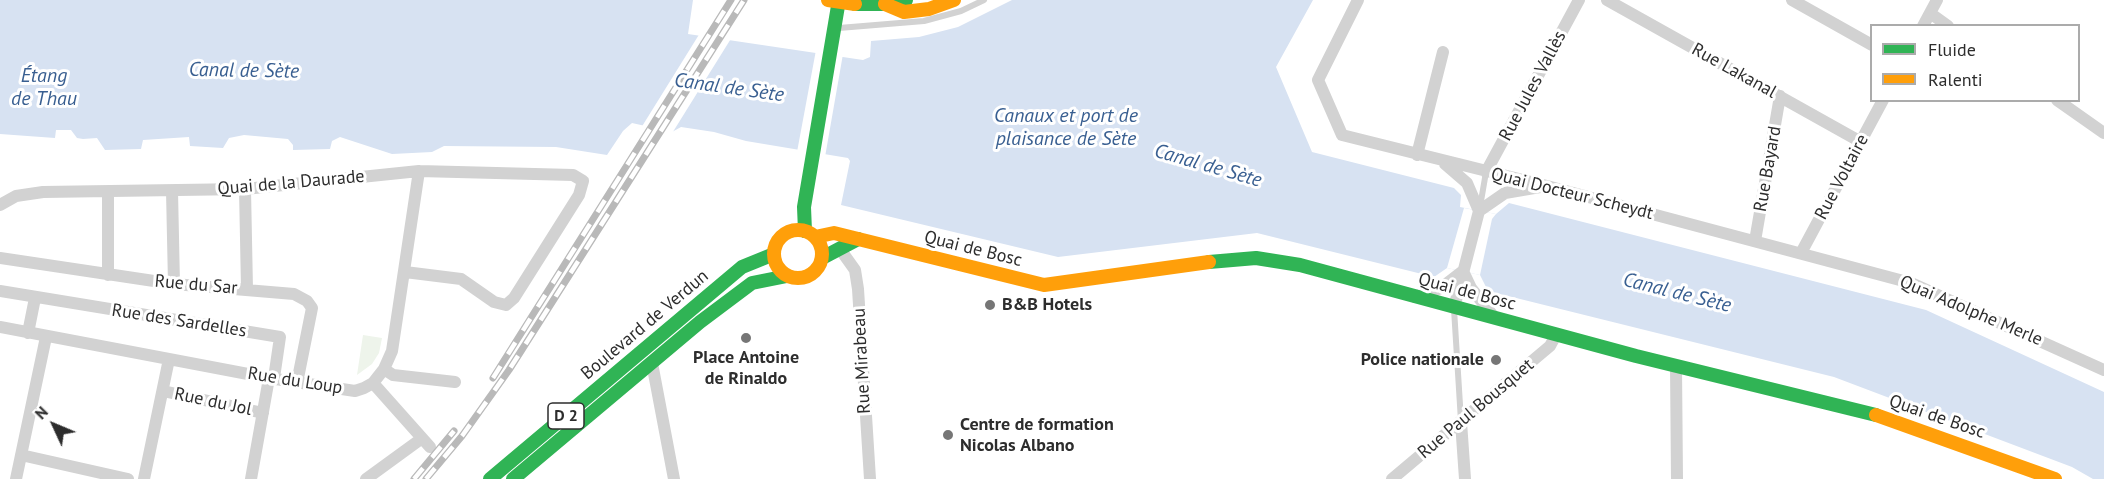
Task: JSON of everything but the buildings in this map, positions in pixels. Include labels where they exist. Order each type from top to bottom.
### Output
[{"type":"street","points":[[828,0],[855,4],[885,4],[906,0]]},
{"type":"street","points":[[805,233],[804,207],[839,0]]},
{"type":"street","points":[[885,4],[904,12],[929,9],[954,0]]},
{"type":"street","name":"Quai Docteur Scheydt","points":[[1358,0],[1318,80],[1342,135],[1547,186],[1801,254]]},
{"type":"street","name":"Rue Jules Vallès","points":[[1486,172],[1579,0]]},
{"type":"street","name":"Rue Lakanal","points":[[1607,0],[1861,142]]},
{"type":"street","points":[[1792,0],[1870,44]]},
{"type":"street","points":[[1923,24],[1925,11],[1937,0]]},
{"type":"street","points":[[1925,11],[1945,24]]},
{"type":"street","points":[[1417,155],[1443,52]]},
{"type":"street","name":"Rue Bayard","points":[[1755,241],[1780,96]]},
{"type":"street","name":"Rue Voltaire","points":[[1801,254],[1882,102]]},
{"type":"street","points":[[2060,102],[2104,133]]},
{"type":"street","points":[[1442,161],[1467,183],[1479,211],[1454,308]]},
{"type":"street","points":[[366,479],[425,443],[373,383],[384,369],[392,351],[419,171]]},
{"type":"street","name":"Quai de la Daurade","points":[[0,205],[16,196],[43,192],[245,189],[419,171],[573,175],[583,182],[579,195],[550,242],[514,298],[506,305],[494,302],[461,279],[405,272]]},
{"type":"street","points":[[1479,211],[1505,193],[1547,186]]},
{"type":"street","points":[[245,189],[247,289]]},
{"type":"street","points":[[172,191],[174,284]]},
{"type":"street","points":[[108,192],[108,275]]},
{"type":"street","points":[[805,233],[820,243],[822,258],[816,271],[809,276],[794,278],[787,276],[777,267],[774,254],[778,240],[805,233]]},
{"type":"street","name":"Quai de Bosc","points":[[805,233],[834,233],[1044,285],[1211,261],[1256,258],[1300,265],[1556,335],[1895,420],[2055,479]]},
{"type":"street","points":[[822,258],[858,240]]},
{"type":"street","name":"Rue Mirabeau","points":[[840,249],[855,270],[858,289],[870,479]]},
{"type":"street","name":"Boulevard de Verdun","points":[[490,479],[742,267],[774,254]]},
{"type":"street","name":"Quai Adolphe Merle","points":[[1801,254],[1911,283],[2104,370]]},
{"type":"street","name":"Rue du Sar","points":[[0,258],[174,284],[294,294],[307,301],[312,308],[297,382]]},
{"type":"street","points":[[1415,297],[1441,288],[1463,271]]},
{"type":"street","points":[[1463,271],[1471,288],[1494,317]]},
{"type":"street","name":"Boulevard de Verdun","points":[[513,479],[752,283],[787,276]]},
{"type":"street","name":"Rue des Sardelles","points":[[0,291],[280,337],[272,378]]},
{"type":"street","points":[[28,333],[35,298]]},
{"type":"street","name":"Rue du Loup","points":[[0,327],[272,378],[355,391],[373,383]]},
{"type":"street","name":"Rue Paul Bousquet","points":[[1392,479],[1550,346],[1556,335]]},
{"type":"street","points":[[16,479],[46,337]]},
{"type":"street","points":[[144,479],[169,359]]},
{"type":"street","points":[[652,363],[674,479]]},
{"type":"street","points":[[1676,366],[1674,377],[1677,479]]},
{"type":"street","points":[[384,369],[393,375],[455,382]]},
{"type":"street","points":[[251,479],[272,378]]},
{"type":"street","name":"Rue du Jol","points":[[163,391],[263,413]]},
{"type":"street","points":[[1461,422],[1465,479]]},
{"type":"street","points":[[21,454],[128,479]]},
{"type":"lane","points":[[835,27],[870,27],[924,21],[961,11],[984,0]]},
{"type":"lane","points":[[1479,211],[1486,172]]},
{"type":"lane","points":[[1454,308],[1461,422]]},
{"type":"shaded area","points":[[363,335],[382,338],[379,353],[372,364],[357,375]]},
{"type":"water","name":"Canaux et port de plaisance de Sète","points":[[0,0],[693,0],[688,34],[863,60],[870,57],[871,41],[919,37],[958,27],[1012,0],[1313,0],[1276,67],[1312,152],[1454,188],[1461,195],[1460,207],[1496,214],[1509,203],[1926,310],[2104,392],[2104,479],[2093,479],[2072,467],[1834,377],[1488,291],[1480,275],[1447,268],[1434,277],[1257,233],[1058,257],[841,205],[850,161],[848,158],[746,141],[714,132],[681,127],[672,132],[632,123],[623,131],[607,155],[556,147],[444,146],[432,152],[392,154],[340,137],[332,141],[330,149],[293,150],[293,145],[288,139],[244,135],[229,138],[223,148],[190,146],[189,137],[143,140],[141,149],[105,150],[97,138],[77,138],[71,130],[56,130],[55,138],[0,134]]},
{"type":"pier","points":[[700,33],[732,37],[671,135],[641,128]]},
{"type":"pier","points":[[816,50],[843,54],[825,157],[797,152]]},
{"type":"pier","points":[[1464,208],[1496,214],[1492,219],[1480,275],[1447,268]]},
{"type":"railway","points":[[493,378],[731,0]]},
{"type":"railway","points":[[426,479],[462,436],[509,370],[744,0]]},
{"type":"railway","points":[[414,479],[454,431]]},
{"type":"traffic: fast","points":[[805,231],[804,207],[839,0]]},
{"type":"traffic: fast","points":[[855,4],[885,4],[906,0]]},
{"type":"traffic: fast","points":[[822,258],[858,239]]},
{"type":"traffic: fast","points":[[490,479],[742,267],[774,254]]},
{"type":"traffic: fast","points":[[1209,262],[1256,258],[1300,265],[1636,356],[1876,415]]},
{"type":"traffic: fast","points":[[513,479],[700,322],[752,283],[787,276]]},
{"type":"traffic: slow","points":[[828,0],[855,4]]},
{"type":"traffic: slow","points":[[885,4],[904,12],[929,9],[954,0]]},
{"type":"traffic: slow","points":[[793,230],[803,230],[815,237],[822,249],[822,254],[822,259],[815,271],[803,278],[793,278],[778,267],[774,259],[774,249],[785,234],[793,230]]},
{"type":"traffic: slow","points":[[815,237],[834,233],[1044,285],[1209,262]]},
{"type":"traffic: slow","points":[[1876,415],[2055,479]]},
{"type":"place","name":"B&B Hotels","points":[[990,305]]},
{"type":"place","name":"Place Antoine de Rinaldo","points":[[746,338]]},
{"type":"place","name":"Police nationale","points":[[1496,360]]},
{"type":"place","name":"Centre de formation Nicolas Albano","points":[[948,435]]},
{"type":"water label","name":"Canal de Sète","points":[[244,71]]},
{"type":"water label","name":"Étang de Thau","points":[[44,88]]},
{"type":"water label","name":"Canal de Sète","points":[[729,88]]},
{"type":"water label","name":"Canal de Sète","points":[[1208,166]]},
{"type":"water label","name":"Canal de Sète","points":[[1677,293]]}]
